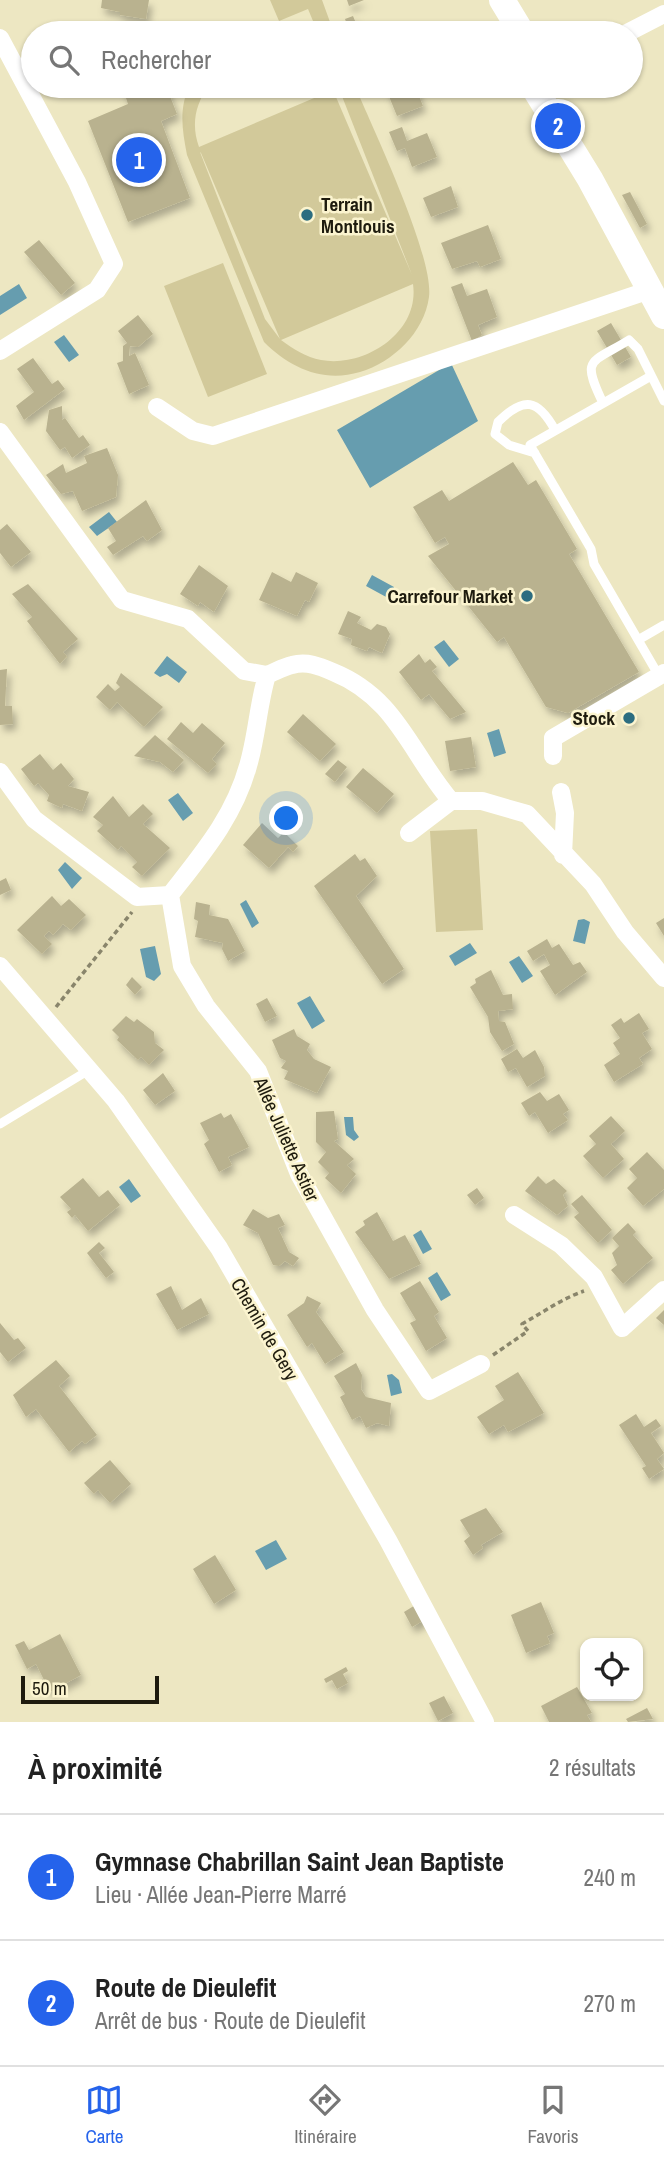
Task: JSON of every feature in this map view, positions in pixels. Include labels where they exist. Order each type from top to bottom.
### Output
[{"type":"main road","points":[[489,0],[500,21]]},
{"type":"main road","points":[[502,0],[515,21]]},
{"type":"main road","points":[[540,98],[590,179],[664,316]]},
{"type":"main road","points":[[558,98],[590,179]]},
{"type":"street","points":[[643,25],[664,14]]},
{"type":"street","points":[[0,38],[21,77]]},
{"type":"street","points":[[0,351],[97,290],[114,264],[77,182],[32,98]]},
{"type":"street","points":[[157,407],[193,431],[213,436],[650,290]]},
{"type":"street","points":[[0,432],[122,600],[188,619],[244,671],[267,676],[291,664],[312,663],[350,678],[386,706],[420,754],[434,782],[450,801]]},
{"type":"street","points":[[553,756],[553,738],[661,675]]},
{"type":"street","points":[[0,772],[34,819],[137,898],[170,895],[221,830],[237,800],[249,763],[258,704],[267,676]]},
{"type":"street","points":[[561,792],[565,813],[563,855]]},
{"type":"street","points":[[409,832],[450,801],[482,801],[527,814],[593,884],[625,932],[664,978]]},
{"type":"street","name":"Allée Juliette Astier","points":[[170,895],[181,966],[206,1006],[258,1071],[299,1174],[374,1310],[429,1391],[481,1364]]},
{"type":"street","name":"Chemin de Gery","points":[[0,965],[116,1101],[219,1248],[387,1539],[485,1722]]},
{"type":"street","points":[[514,1215],[561,1245],[599,1286],[622,1328],[664,1290]]},
{"type":"lane","points":[[603,403],[589,374],[589,367],[629,340],[638,349],[664,401]]},
{"type":"lane","points":[[651,376],[530,445],[591,549],[594,564],[661,675]]},
{"type":"lane","points":[[535,453],[501,441],[495,434],[498,422],[520,405],[534,405],[541,408],[555,430]]},
{"type":"lane","points":[[638,640],[664,625]]},
{"type":"lane","points":[[0,1124],[89,1070]]},
{"type":"path","points":[[46,1019],[143,897]]},
{"type":"path","points":[[481,1364],[528,1331],[522,1324],[557,1300],[599,1286]]},
{"type":"shaded area","points":[[270,0],[322,0],[330,21],[313,21],[308,9],[279,21]]},
{"type":"shaded area","name":"Terrain Montlouis","points":[[185,98],[201,98],[195,123],[199,147],[314,98],[336,98],[412,275],[343,98],[360,98],[401,192],[428,278],[429,297],[421,323],[395,353],[360,372],[333,376],[296,366],[264,342],[187,155],[182,120]],"holes":[[[201,153],[280,339],[265,319]],[[413,284],[413,302],[408,318],[398,332],[371,352],[354,358],[321,360],[310,357],[281,340]]]},
{"type":"shaded area","points":[[223,263],[267,374],[208,397],[164,286]]},
{"type":"shaded area","points":[[477,829],[483,930],[436,932],[430,831]]},
{"type":"water","points":[[19,284],[27,298],[0,315],[0,296]]},
{"type":"water","points":[[64,335],[79,355],[69,362],[54,342]]},
{"type":"water","points":[[451,363],[478,421],[370,488],[337,430]]},
{"type":"water","points":[[109,512],[117,522],[97,536],[89,527]]},
{"type":"water","points":[[372,575],[394,587],[394,594],[388,598],[366,586]]},
{"type":"water","points":[[444,640],[459,659],[449,667],[434,647]]},
{"type":"water","points":[[167,656],[187,672],[179,683],[167,674],[160,677],[154,673]]},
{"type":"water","points":[[499,729],[506,753],[494,757],[487,733]]},
{"type":"water","points":[[178,793],[193,813],[183,821],[168,800]]},
{"type":"water","points":[[65,862],[82,878],[72,889],[58,870]]},
{"type":"water","points":[[246,900],[259,923],[252,928],[240,904]]},
{"type":"water","points":[[578,920],[590,922],[585,944],[573,941]]},
{"type":"water","points":[[470,943],[477,953],[455,966],[449,956]]},
{"type":"water","points":[[155,946],[161,974],[154,981],[146,977],[140,949]]},
{"type":"water","points":[[519,956],[533,976],[522,983],[509,962]]},
{"type":"water","points":[[310,996],[325,1021],[312,1029],[297,1003]]},
{"type":"water","points":[[344,1117],[353,1117],[354,1130],[359,1137],[354,1141],[346,1135]]},
{"type":"water","points":[[129,1179],[141,1196],[131,1203],[119,1187]]},
{"type":"water","points":[[421,1230],[432,1249],[423,1254],[413,1235]]},
{"type":"water","points":[[437,1272],[451,1295],[441,1301],[428,1278]]},
{"type":"water","points":[[392,1374],[399,1380],[402,1393],[391,1396],[387,1375]]},
{"type":"water","points":[[276,1540],[287,1559],[266,1570],[255,1551]]},
{"type":"building","points":[[102,0],[149,0],[146,19],[120,15],[120,12],[101,8]]},
{"type":"building","points":[[347,0],[364,0],[349,6]]},
{"type":"building","points":[[353,16],[355,21],[346,21]]},
{"type":"building","points":[[126,98],[171,98],[177,114],[161,121],[190,198],[128,222],[88,121],[128,104]]},
{"type":"building","points":[[390,98],[420,98],[423,106],[397,116]]},
{"type":"building","points":[[402,127],[407,141],[427,133],[437,157],[412,167],[405,148],[397,151],[389,132]]},
{"type":"building","points":[[451,186],[458,207],[431,217],[423,198]]},
{"type":"building","points":[[630,192],[647,224],[640,228],[622,195]]},
{"type":"building","points":[[488,225],[501,259],[480,267],[477,261],[452,269],[441,243]]},
{"type":"building","points":[[39,240],[75,283],[61,295],[24,252]]},
{"type":"building","points":[[462,283],[467,296],[487,289],[497,317],[478,325],[482,335],[472,341],[451,287]]},
{"type":"building","points":[[138,315],[153,334],[138,347],[130,346],[129,356],[135,353],[149,385],[129,394],[117,363],[123,361],[123,346],[127,343],[118,331]]},
{"type":"building","points":[[611,323],[631,357],[617,365],[597,331]]},
{"type":"building","points":[[33,358],[52,384],[58,380],[65,389],[24,420],[16,406],[34,392],[17,369]]},
{"type":"building","points":[[62,406],[62,420],[65,418],[79,438],[83,435],[90,445],[72,458],[65,447],[60,450],[46,431],[49,410]]},
{"type":"building","points":[[107,448],[118,475],[116,497],[82,511],[73,491],[61,494],[46,475],[63,464],[66,473],[87,463],[84,456]]},
{"type":"building","name":"Carrefour Market","points":[[513,462],[528,485],[536,480],[577,549],[569,554],[639,672],[568,713],[546,707],[504,637],[497,642],[428,556],[449,544],[445,537],[435,543],[413,507],[442,490],[449,501]]},
{"type":"building","points":[[146,500],[162,530],[147,541],[143,536],[113,555],[107,547],[116,541],[108,528]]},
{"type":"building","points":[[7,524],[31,552],[11,567],[0,553],[0,530]]},
{"type":"building","points":[[199,565],[228,586],[214,612],[200,602],[198,606],[180,594]]},
{"type":"building","points":[[272,572],[291,582],[296,572],[318,583],[309,602],[305,600],[297,616],[259,600]]},
{"type":"building","points":[[28,584],[78,639],[63,652],[67,656],[60,664],[27,621],[32,617],[12,594]]},
{"type":"building","points":[[348,611],[361,617],[357,623],[371,630],[377,624],[386,627],[390,634],[382,653],[369,647],[367,651],[351,645],[352,639],[338,634]]},
{"type":"building","points":[[419,654],[425,663],[430,659],[437,667],[432,671],[466,712],[450,719],[429,694],[421,700],[399,672]]},
{"type":"building","points":[[7,669],[5,706],[12,706],[13,724],[0,725],[0,670]]},
{"type":"building","points":[[121,673],[163,707],[144,727],[117,702],[110,710],[96,697],[108,684],[115,691],[120,687],[116,683]]},
{"type":"building","name":"Stock","points":[[632,712],[635,718],[627,723],[623,718]]},
{"type":"building","points":[[303,714],[336,744],[320,761],[287,732]]},
{"type":"building","points":[[181,722],[193,733],[202,723],[225,743],[212,759],[217,764],[208,773],[167,739]]},
{"type":"building","points":[[155,735],[184,760],[173,772],[160,762],[134,756]]},
{"type":"building","points":[[471,737],[476,767],[450,771],[445,741]]},
{"type":"building","points":[[40,754],[53,770],[61,763],[74,779],[68,786],[89,792],[82,811],[63,804],[62,808],[47,801],[49,795],[38,783],[34,786],[21,769]]},
{"type":"building","points":[[338,760],[347,767],[335,782],[325,774]]},
{"type":"building","points":[[363,768],[394,794],[377,813],[346,787]]},
{"type":"building","points":[[113,796],[129,817],[143,804],[153,814],[143,824],[170,848],[142,876],[132,867],[137,862],[121,846],[118,850],[97,831],[103,825],[93,817]]},
{"type":"building","points":[[262,823],[278,838],[284,832],[298,846],[293,852],[288,847],[269,868],[243,845]]},
{"type":"building","points":[[355,854],[360,861],[365,858],[377,876],[356,896],[404,969],[382,984],[314,886]]},
{"type":"building","points":[[6,878],[11,890],[0,895],[0,881]]},
{"type":"building","points":[[52,896],[61,906],[69,899],[86,915],[71,930],[63,924],[53,935],[49,931],[44,936],[52,944],[42,954],[17,930]]},
{"type":"building","points":[[196,902],[210,905],[209,915],[228,919],[245,951],[228,961],[222,949],[223,943],[195,937],[198,921],[194,919]]},
{"type":"building","points":[[664,918],[664,936],[656,923]]},
{"type":"building","points":[[547,939],[552,948],[559,944],[573,965],[580,962],[587,972],[555,995],[540,971],[550,965],[544,954],[533,961],[527,951]]},
{"type":"building","points":[[491,970],[503,995],[512,994],[513,1009],[498,1011],[499,1021],[505,1022],[514,1044],[502,1051],[490,1032],[488,1017],[470,987],[476,983],[475,979]]},
{"type":"building","points":[[132,977],[142,987],[135,995],[126,985]]},
{"type":"building","points":[[267,998],[277,1016],[265,1022],[256,1004]]},
{"type":"building","points":[[639,1013],[649,1029],[642,1033],[652,1049],[639,1058],[643,1064],[614,1082],[604,1065],[620,1054],[613,1043],[620,1038],[611,1025],[621,1018],[624,1023]]},
{"type":"building","points":[[126,1016],[134,1022],[137,1019],[154,1032],[155,1043],[164,1050],[149,1065],[141,1057],[138,1060],[117,1040],[119,1037],[112,1030]]},
{"type":"building","points":[[294,1029],[297,1036],[310,1044],[307,1050],[314,1059],[331,1067],[317,1093],[284,1079],[288,1071],[281,1068],[286,1061],[280,1058],[272,1040]]},
{"type":"building","points":[[517,1049],[523,1058],[535,1050],[544,1067],[545,1076],[527,1087],[516,1068],[508,1072],[501,1059]]},
{"type":"building","points":[[163,1073],[175,1091],[155,1105],[143,1090]]},
{"type":"building","points":[[540,1092],[547,1101],[559,1094],[569,1110],[563,1114],[568,1120],[548,1133],[535,1112],[529,1116],[521,1103]]},
{"type":"building","points":[[334,1111],[338,1139],[334,1141],[354,1159],[347,1165],[356,1174],[341,1193],[325,1178],[329,1173],[318,1162],[326,1152],[316,1142],[316,1112]]},
{"type":"building","points":[[221,1113],[224,1118],[231,1114],[249,1147],[228,1157],[232,1165],[219,1172],[204,1144],[209,1140],[200,1123]]},
{"type":"building","points":[[611,1116],[625,1131],[611,1144],[624,1159],[603,1178],[583,1156],[596,1144],[589,1136]]},
{"type":"building","points":[[647,1152],[664,1170],[664,1189],[643,1206],[627,1188],[637,1178],[629,1169]]},
{"type":"building","points":[[538,1176],[546,1184],[554,1179],[567,1191],[563,1195],[568,1206],[557,1215],[525,1191]]},
{"type":"building","points":[[83,1178],[99,1197],[108,1190],[120,1205],[88,1231],[75,1215],[72,1218],[67,1212],[71,1209],[60,1197]]},
{"type":"building","points":[[477,1188],[484,1198],[475,1205],[467,1195]]},
{"type":"building","points":[[582,1195],[612,1230],[598,1243],[574,1217],[579,1213],[571,1204]]},
{"type":"building","points":[[253,1209],[268,1218],[279,1214],[285,1225],[278,1228],[289,1252],[299,1258],[293,1266],[285,1261],[279,1266],[273,1265],[258,1233],[243,1225]]},
{"type":"building","points":[[377,1212],[393,1241],[405,1235],[421,1264],[389,1279],[355,1232],[365,1225],[363,1221]]},
{"type":"building","points":[[628,1223],[636,1232],[633,1235],[653,1258],[623,1284],[611,1270],[617,1265],[612,1253],[619,1246],[612,1238]]},
{"type":"building","points":[[99,1242],[105,1248],[99,1253],[114,1272],[106,1278],[87,1253]]},
{"type":"building","points":[[420,1281],[439,1312],[434,1316],[447,1338],[426,1351],[410,1323],[416,1320],[400,1293]]},
{"type":"building","points":[[171,1286],[182,1310],[201,1298],[209,1314],[177,1330],[156,1294]]},
{"type":"building","points":[[307,1296],[321,1303],[316,1312],[344,1352],[325,1364],[312,1343],[307,1347],[287,1315],[304,1303]]},
{"type":"building","points":[[664,1310],[664,1325],[656,1318]]},
{"type":"building","points":[[0,1323],[14,1340],[18,1338],[26,1348],[8,1362],[0,1352]]},
{"type":"building","points":[[56,1360],[70,1376],[59,1386],[97,1435],[85,1444],[82,1441],[69,1452],[36,1409],[26,1417],[13,1395]]},
{"type":"building","points":[[356,1363],[362,1375],[361,1389],[366,1397],[391,1403],[389,1426],[377,1423],[366,1428],[360,1416],[352,1420],[340,1397],[345,1394],[334,1376]]},
{"type":"building","points":[[518,1372],[544,1413],[508,1432],[504,1425],[489,1434],[477,1417],[504,1400],[495,1386]]},
{"type":"building","points":[[636,1414],[644,1427],[656,1419],[661,1426],[651,1433],[664,1453],[657,1459],[664,1469],[649,1479],[642,1468],[646,1466],[619,1425]]},
{"type":"building","points":[[110,1460],[131,1484],[110,1503],[98,1490],[94,1494],[84,1483]]},
{"type":"building","points":[[486,1508],[503,1532],[481,1545],[483,1548],[473,1555],[464,1541],[470,1536],[460,1520]]},
{"type":"building","points":[[215,1555],[236,1590],[214,1604],[193,1569]]},
{"type":"building","points":[[541,1602],[554,1633],[547,1636],[550,1643],[526,1653],[511,1615]]},
{"type":"building","points":[[417,1604],[426,1619],[412,1627],[404,1612]]},
{"type":"building","points":[[60,1634],[81,1675],[50,1692],[36,1664],[27,1669],[15,1645],[24,1641],[29,1650]]},
{"type":"building","points":[[346,1667],[348,1671],[343,1674],[348,1683],[337,1689],[332,1680],[326,1683],[324,1679]]},
{"type":"building","points":[[577,1687],[580,1701],[585,1701],[592,1713],[587,1715],[591,1722],[549,1722],[541,1706]]},
{"type":"building","points":[[444,1696],[453,1713],[438,1721],[429,1703]]},
{"type":"building","points":[[647,1708],[653,1719],[628,1722],[626,1719]]},
{"type":"place","name":"Route de Dieulefit","points":[[558,126]]},
{"type":"place","name":"Gymnase Chabrillan Saint Jean Baptiste","points":[[139,160]]},
{"type":"place","name":"Terrain Montlouis","points":[[307,215]]},
{"type":"place","name":"Carrefour Market","points":[[527,596]]},
{"type":"place","name":"Stock","points":[[629,718]]}]
